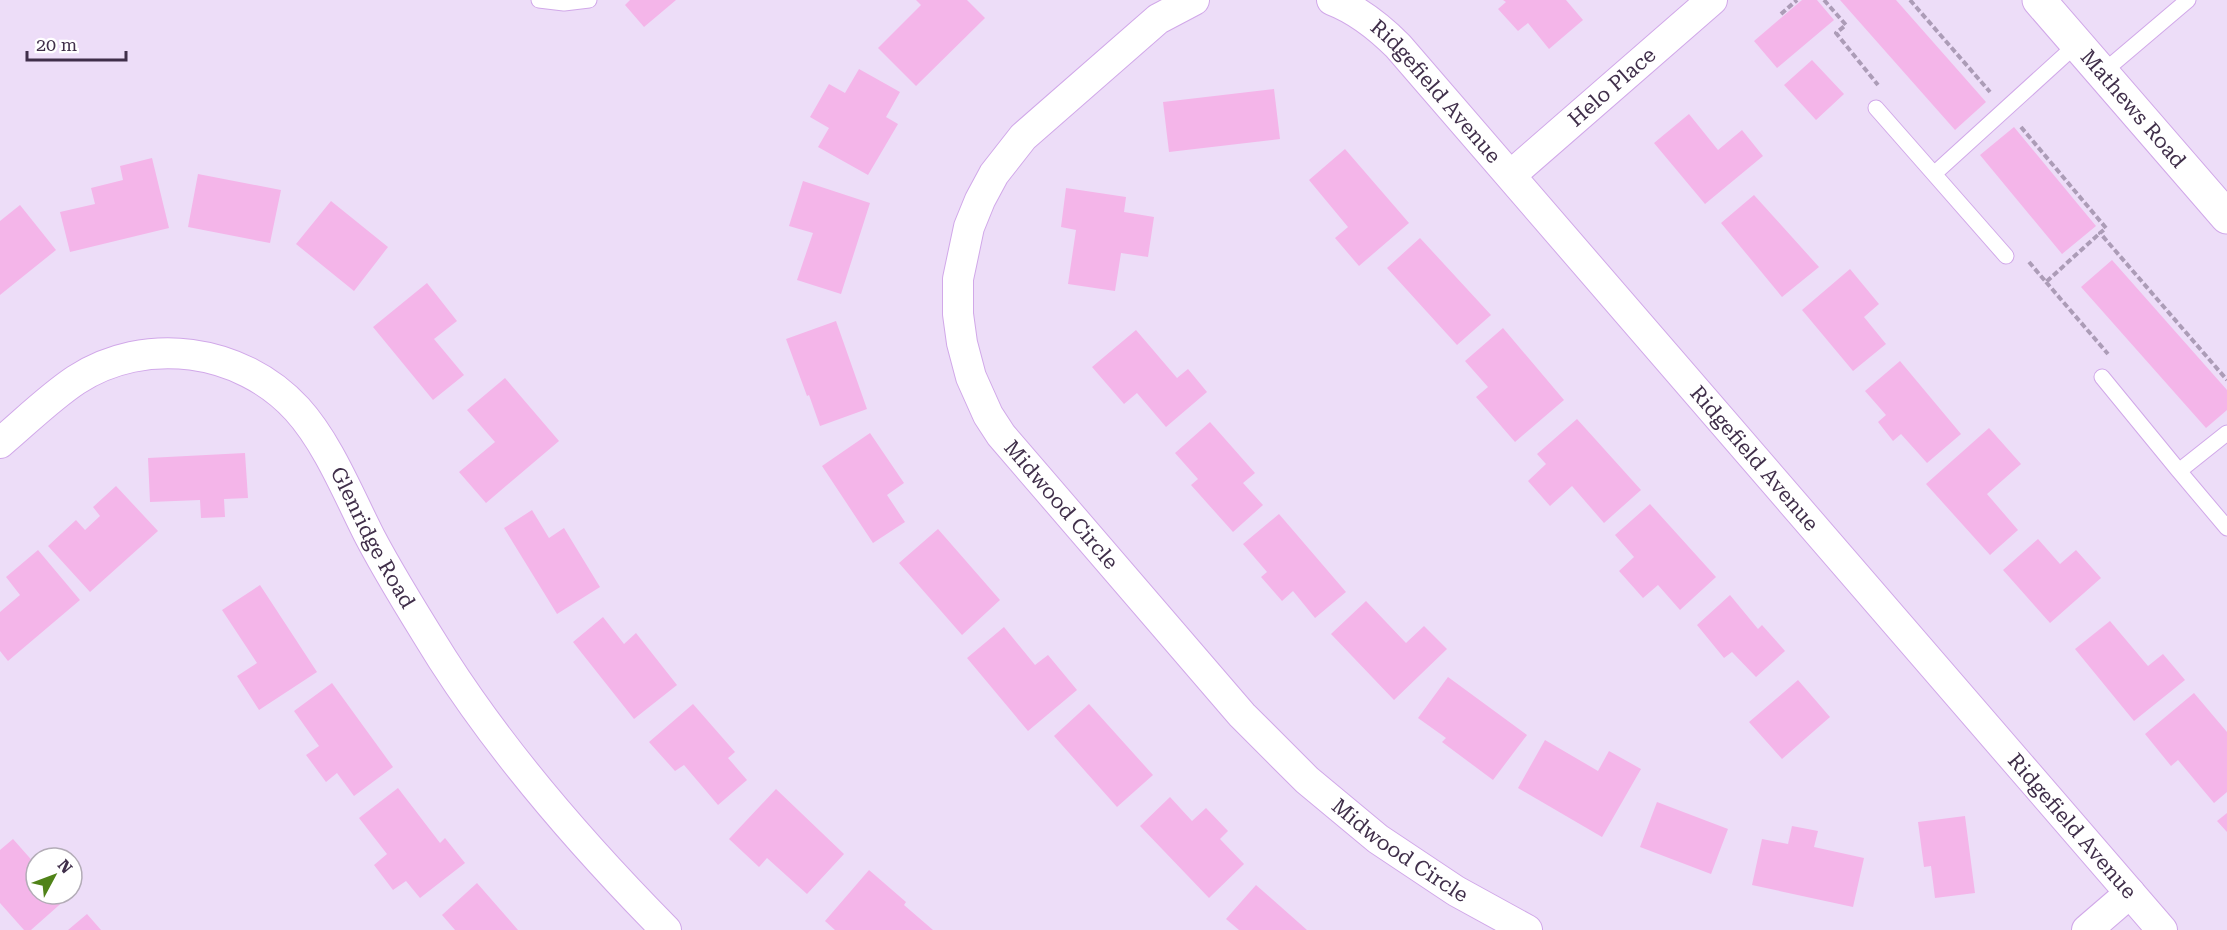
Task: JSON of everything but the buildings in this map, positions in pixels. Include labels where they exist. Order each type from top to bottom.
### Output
[{"type":"street","name":"Midwood Circle","points":[[1194,0],[1158,19],[1023,137],[994,174],[969,227],[958,279],[958,314],[962,343],[971,378],[988,415],[1001,435],[1242,715],[1307,780],[1378,839],[1456,891],[1527,930]]},
{"type":"street","name":"Ridgefield Avenue","points":[[1332,0],[1360,14],[1383,31],[2162,930]]},
{"type":"street","name":"Helo Place","points":[[1510,175],[1712,0]]},
{"type":"street","name":"Mathews Road","points":[[2039,0],[2227,217]]},
{"type":"street","name":"Glenridge Road","points":[[0,443],[76,379],[108,363],[148,353],[184,353],[224,360],[271,385],[297,409],[321,442],[389,572],[445,662],[521,768],[601,864],[666,930]]},
{"type":"street","points":[[2087,930],[2130,892]]},
{"type":"lane","points":[[539,0],[564,3],[589,0]]},
{"type":"lane","points":[[2102,73],[2188,0]]},
{"type":"lane","points":[[1934,174],[2078,44]]},
{"type":"lane","points":[[1876,108],[2006,256]]},
{"type":"lane","points":[[2102,378],[2227,528]]},
{"type":"lane","points":[[2179,471],[2227,433]]},
{"type":"path","points":[[1780,14],[1797,0]]},
{"type":"path","points":[[1824,0],[1846,25],[1836,33],[1888,97],[1876,108]]},
{"type":"path","points":[[1910,0],[2106,228],[2046,282]]},
{"type":"path","points":[[2100,233],[2227,380]]},
{"type":"path","points":[[2006,256],[2029,262],[2116,365],[2102,378]]}]
